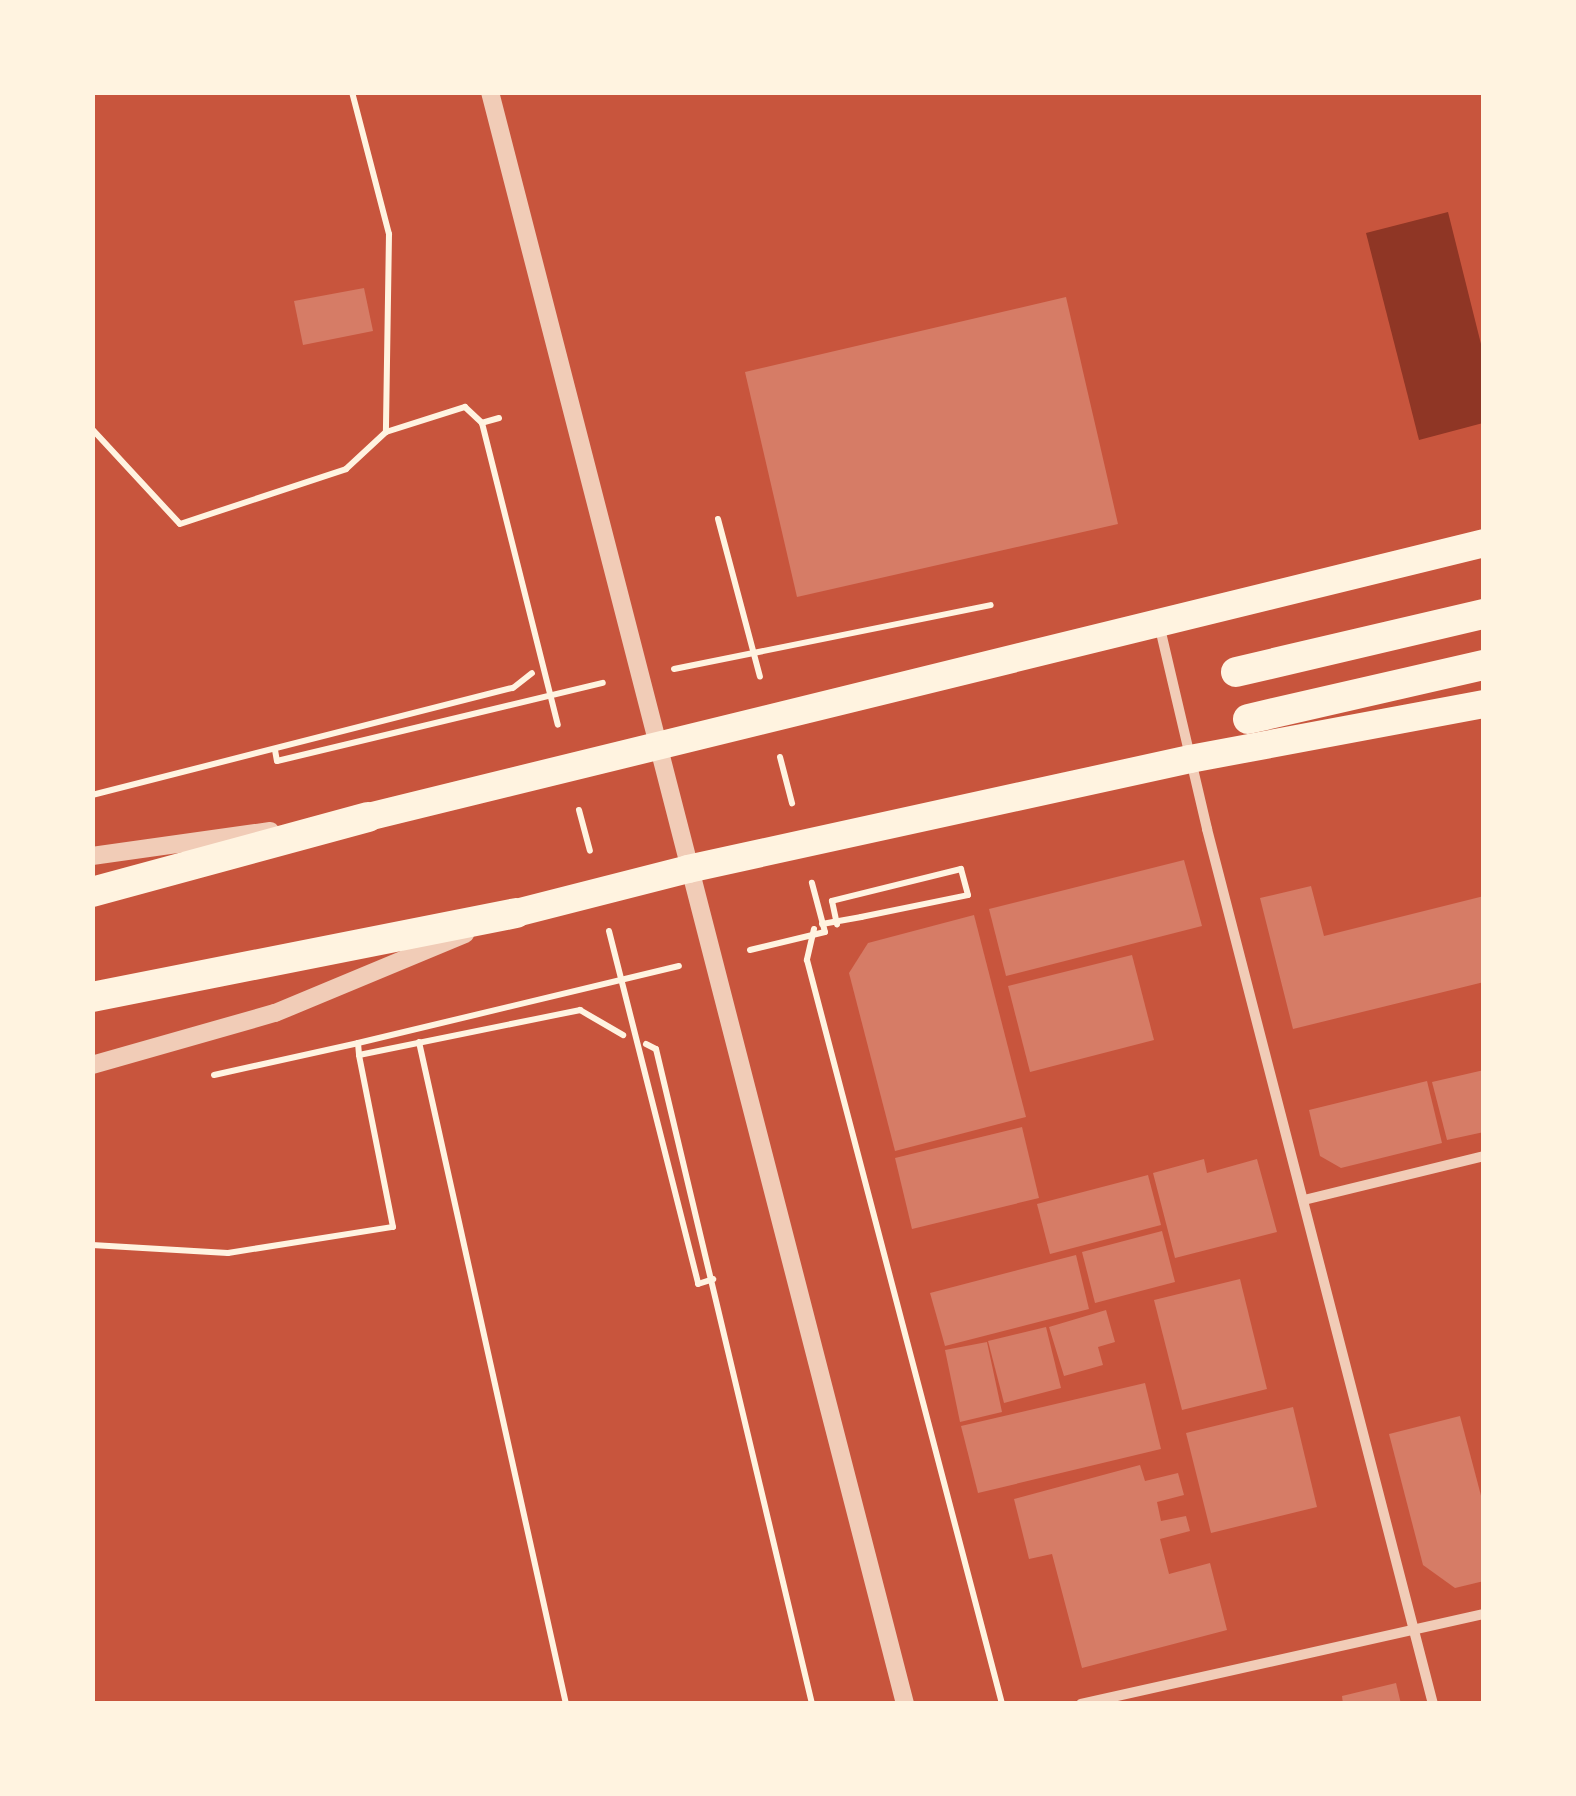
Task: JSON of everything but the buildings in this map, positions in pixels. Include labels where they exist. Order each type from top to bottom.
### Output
[{"type":"highway","points":[[92,892],[655,745],[1484,544]]},
{"type":"highway","points":[[1236,672],[1484,614]]},
{"type":"highway","points":[[1248,719],[1484,665]]},
{"type":"highway","points":[[92,997],[516,913],[688,870],[1190,759],[1484,704]]},
{"type":"street","points":[[490,92],[655,745],[905,1704]]},
{"type":"street","points":[[1158,620],[1190,759],[1433,1704]]},
{"type":"street","points":[[92,856],[368,817]]},
{"type":"street","points":[[92,1064],[276,1013],[516,913]]},
{"type":"street","points":[[1304,1200],[1484,1156]]},
{"type":"street","points":[[1080,1704],[1484,1614]]},
{"type":"path","points":[[352,92],[389,234],[386,432]]},
{"type":"path","points":[[92,429],[180,524],[346,470],[386,432],[465,407],[482,423],[559,730]]},
{"type":"path","points":[[482,423],[499,418]]},
{"type":"path","points":[[718,519],[749,636]]},
{"type":"path","points":[[764,654],[991,605]]},
{"type":"path","points":[[92,795],[513,688],[532,673]]},
{"type":"path","points":[[276,750],[277,761],[530,700]]},
{"type":"path","points":[[577,800],[595,870]]},
{"type":"path","points":[[822,924],[862,917],[968,895],[961,868],[832,901],[838,924]]},
{"type":"path","points":[[608,925],[698,1284],[713,1279]]},
{"type":"path","points":[[814,929],[808,960],[1002,1704]]},
{"type":"path","points":[[206,1076],[596,986]]},
{"type":"path","points":[[360,1055],[580,1010],[623,1035]]},
{"type":"path","points":[[419,1042],[566,1704]]},
{"type":"path","points":[[92,1245],[228,1254],[393,1227],[358,1044]]},
{"type":"path","points":[[646,1044],[656,1049],[812,1704]]},
{"type":"shaded area","points":[[1448,212],[1483,352],[1483,423],[1419,440],[1366,233]]}]
